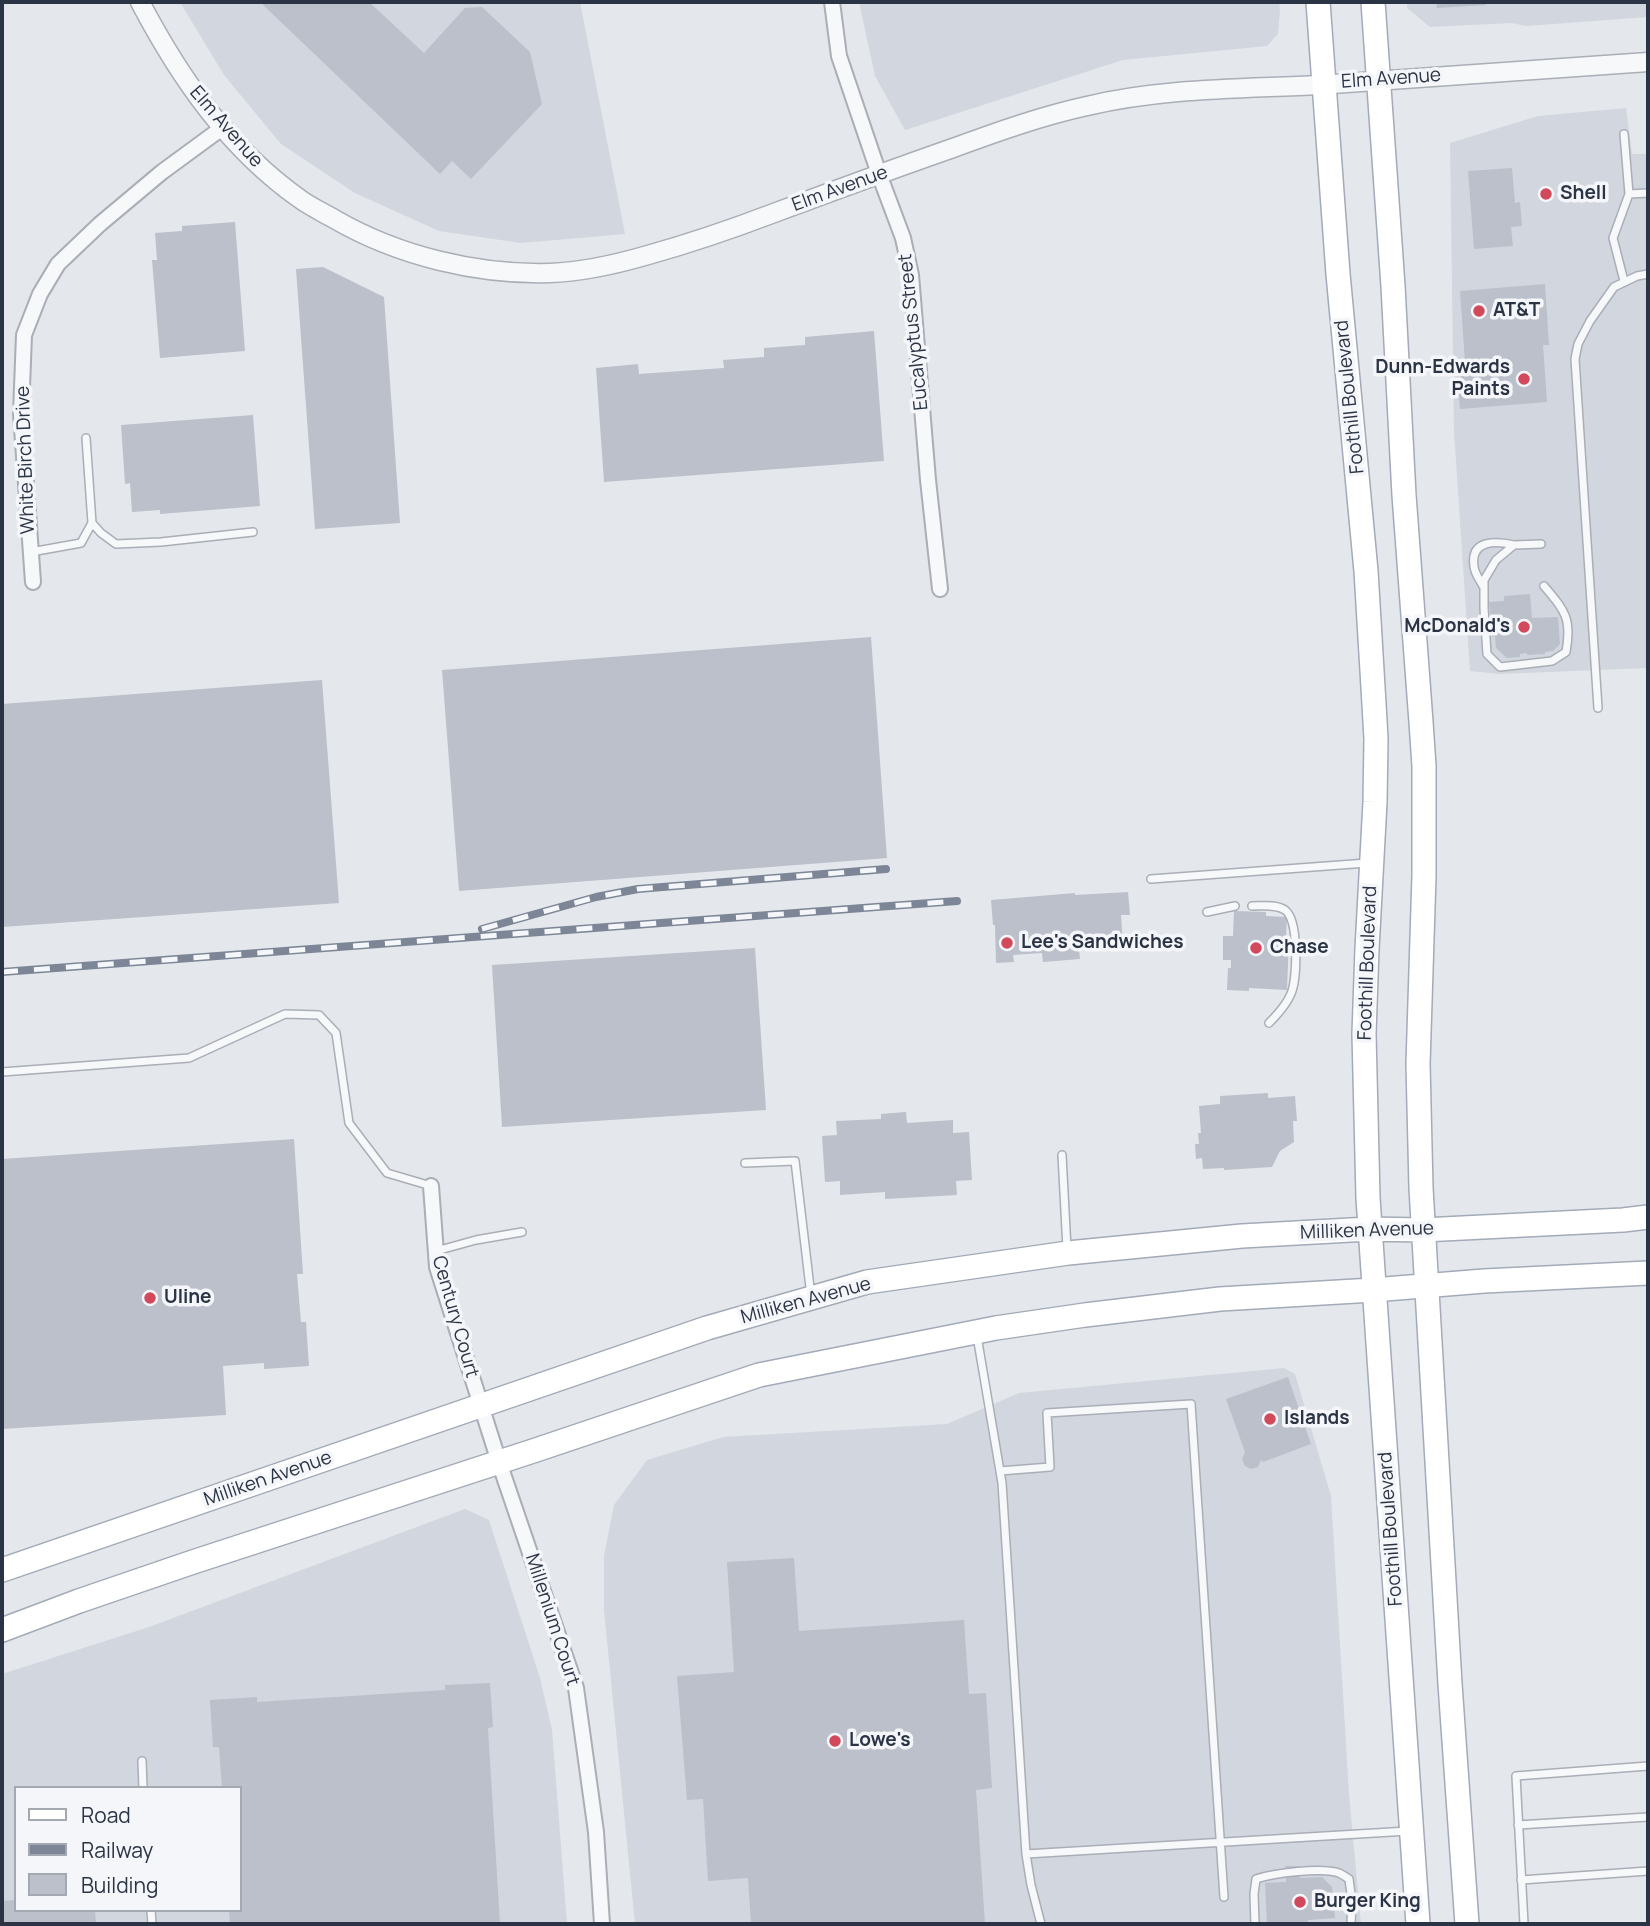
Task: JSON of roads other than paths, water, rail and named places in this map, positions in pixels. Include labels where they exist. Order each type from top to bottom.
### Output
[{"type":"main road","name":"Foothill Boulevard","points":[[1318,2],[1338,274],[1372,656],[1376,739],[1375,802],[1364,1034],[1369,1229],[1418,1924]]},
{"type":"main road","points":[[1373,2],[1423,766],[1424,876],[1419,1064],[1423,1230],[1468,1924]]},
{"type":"main road","name":"Milliken Avenue","points":[[2,1570],[707,1328],[867,1283],[1068,1253],[1242,1236],[1369,1229],[1423,1230],[1648,1217]]},
{"type":"main road","points":[[2,1630],[193,1562],[759,1375],[976,1332],[1085,1315],[1220,1299],[1484,1280],[1648,1273]]},
{"type":"street","name":"Elm Avenue","points":[[140,2],[164,48],[222,128],[249,158],[302,200],[358,232],[440,261],[507,271],[551,273],[630,260],[708,238],[1026,122],[1090,105],[1161,93],[1237,87],[1324,84],[1648,62]]},
{"type":"street","name":"Eucalyptus Street","points":[[832,2],[839,56],[878,174],[903,238],[911,275],[940,589]]},
{"type":"street","name":"White Birch Drive","points":[[33,582],[21,414],[24,335],[40,294],[58,264],[100,224],[162,172],[222,128]]},
{"type":"street","name":"Century Court","points":[[431,1186],[437,1267],[481,1406]]},
{"type":"street","name":"Millenium Court","points":[[481,1406],[576,1688],[596,1832],[602,1924]]},
{"type":"lane","points":[[1624,134],[1629,194],[1613,238],[1624,281]]},
{"type":"lane","points":[[1629,194],[1648,193]]},
{"type":"lane","points":[[1598,708],[1575,359],[1578,344],[1590,321],[1614,287],[1648,274]]},
{"type":"lane","points":[[30,552],[81,543],[92,523],[86,438]]},
{"type":"lane","points":[[92,523],[116,544],[253,532]]},
{"type":"lane","points":[[1484,590],[1474,568],[1474,555],[1482,545],[1496,541],[1514,545],[1541,544]]},
{"type":"lane","points":[[1514,545],[1496,559],[1484,580],[1487,654],[1500,667],[1552,661],[1566,652],[1569,634],[1567,619],[1560,605],[1544,586]]},
{"type":"lane","points":[[1151,879],[1371,863]]},
{"type":"lane","points":[[1207,912],[1235,906]]},
{"type":"lane","points":[[1252,906],[1273,906],[1286,910],[1294,922],[1295,971],[1292,991],[1282,1009],[1269,1023]]},
{"type":"lane","points":[[2,1072],[189,1058],[285,1014],[319,1015],[335,1033],[349,1123],[387,1173],[431,1186]]},
{"type":"lane","points":[[1062,1156],[1068,1253]]},
{"type":"lane","points":[[745,1163],[795,1161],[811,1299]]},
{"type":"lane","points":[[436,1251],[522,1231]]},
{"type":"lane","points":[[976,1332],[1000,1471],[1026,1854],[1041,1924]]},
{"type":"lane","points":[[1000,1471],[1050,1467],[1047,1413],[1191,1404],[1224,1897]]},
{"type":"lane","points":[[142,1761],[143,1786]]},
{"type":"lane","points":[[1524,1924],[1516,1776],[1648,1766]]},
{"type":"lane","points":[[1518,1825],[1648,1817]]},
{"type":"lane","points":[[1026,1854],[1412,1830]]},
{"type":"lane","points":[[1255,1924],[1256,1879],[1270,1875],[1320,1871],[1338,1873],[1349,1879],[1351,1924]]},
{"type":"lane","points":[[1521,1880],[1648,1871]]},
{"type":"railway","points":[[482,929],[596,897],[638,889],[886,869]]},
{"type":"railway","points":[[2,972],[957,901]]},
{"type":"place","name":"Shell","points":[[1546,194]]},
{"type":"place","name":"AT&T","points":[[1479,311]]},
{"type":"place","name":"Dunn-Edwards Paints","points":[[1524,379]]},
{"type":"place","name":"McDonald's","points":[[1524,627]]},
{"type":"place","name":"Lee's Sandwiches","points":[[1007,943]]},
{"type":"place","name":"Chase","points":[[1256,948]]},
{"type":"place","name":"Uline","points":[[150,1298]]},
{"type":"place","name":"Islands","points":[[1270,1419]]},
{"type":"place","name":"Lowe's","points":[[835,1741]]},
{"type":"place","name":"Burger King","points":[[1300,1902]]}]
